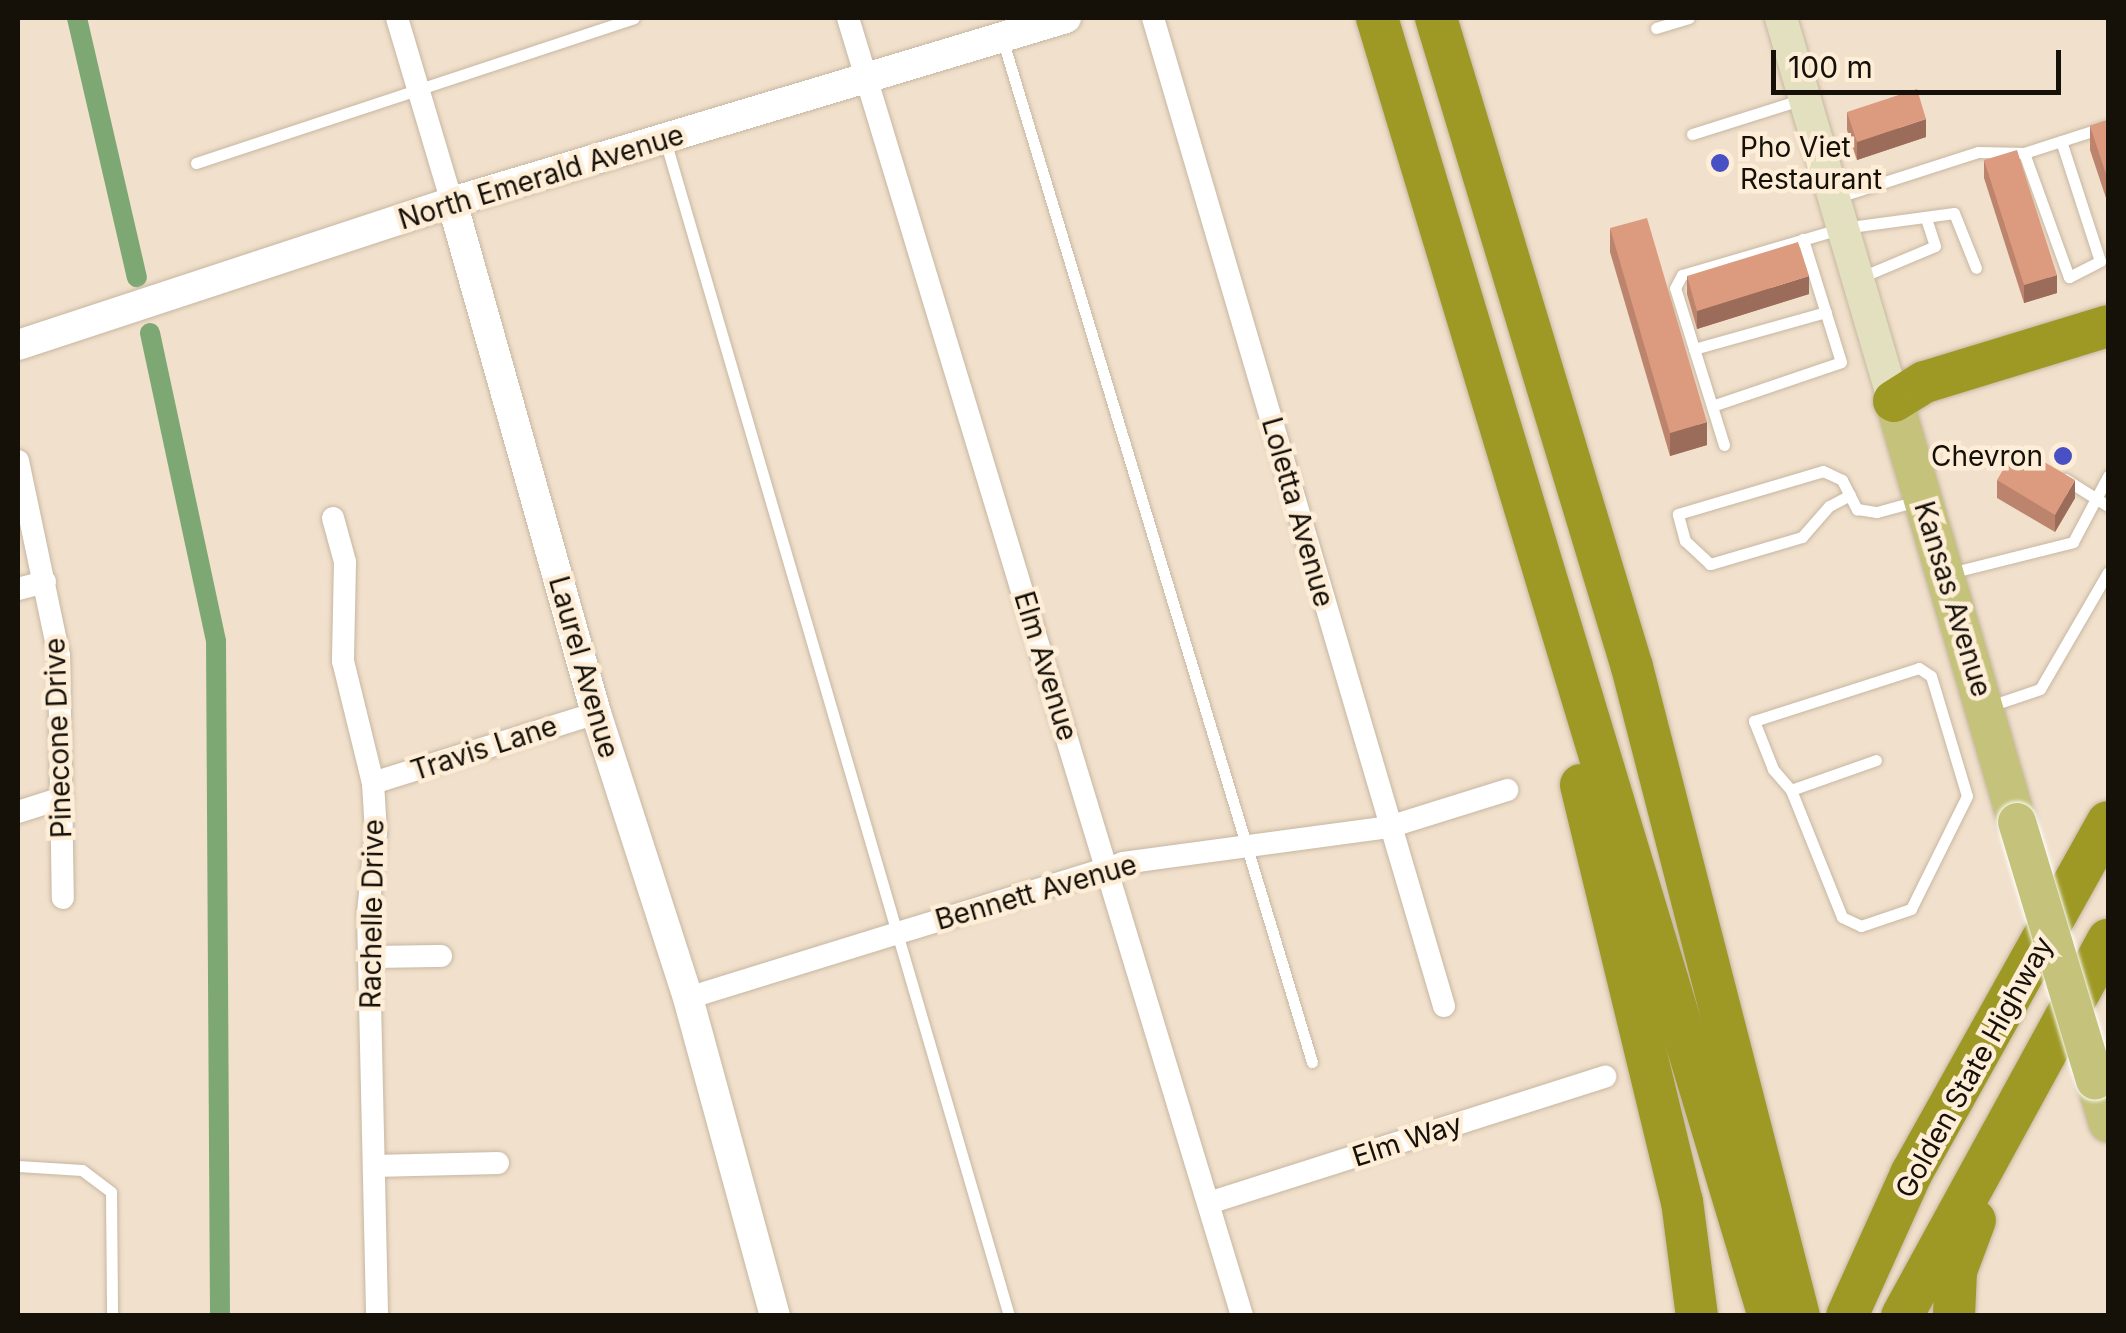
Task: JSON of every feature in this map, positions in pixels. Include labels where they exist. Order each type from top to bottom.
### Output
[{"type":"highway","points":[[1378,18],[1438,218],[1740,1150],[1799,1316]]},
{"type":"highway","points":[[1436,18],[1632,667],[1740,1150],[1769,1316]]},
{"type":"highway","points":[[1438,218],[1620,937],[1682,1202],[1696,1316]]},
{"type":"highway","points":[[1894,401],[1925,382],[2108,326]]},
{"type":"highway","points":[[1894,401],[1930,402],[2108,356]]},
{"type":"highway","name":"Golden State Highway","points":[[1847,1316],[1912,1174],[2108,822]]},
{"type":"highway","name":"Golden State Highway","points":[[1902,1316],[2108,940]]},
{"type":"highway","points":[[1954,1316],[1953,1286],[1967,1239],[2057,1029]]},
{"type":"main road","name":"Kansas Avenue","points":[[1781,18],[2108,1122]]},
{"type":"street","name":"Laurel Avenue","points":[[397,18],[420,86],[596,713],[688,998],[773,1315]]},
{"type":"street","name":"Elm Avenue","points":[[848,18],[1242,1316]]},
{"type":"street","name":"North Emerald Avenue","points":[[18,345],[452,202],[1066,18]]},
{"type":"street","name":"Loletta Avenue","points":[[1153,18],[1444,1006]]},
{"type":"street","name":"Pinecone Drive","points":[[18,461],[59,656],[63,898]]},
{"type":"street","name":"Rachelle Drive","points":[[333,518],[344,562],[343,661],[372,783],[368,957],[377,1316]]},
{"type":"street","points":[[18,589],[45,582]]},
{"type":"street","name":"Travis Lane","points":[[372,783],[596,713]]},
{"type":"street","name":"Bennett Avenue","points":[[688,998],[1107,868],[1389,827],[1507,790]]},
{"type":"street","points":[[18,812],[62,798]]},
{"type":"street","points":[[368,957],[441,956]]},
{"type":"street","name":"Elm Way","points":[[1209,1203],[1605,1077]]},
{"type":"street","points":[[374,1166],[498,1164]]},
{"type":"lane","points":[[196,163],[634,18]]},
{"type":"lane","points":[[1656,28],[1688,18]]},
{"type":"lane","points":[[1002,38],[1244,848],[1312,1062]]},
{"type":"lane","points":[[1692,134],[1805,98]]},
{"type":"lane","points":[[1724,445],[1675,288],[1682,275],[1803,239],[1839,213],[1978,152],[2024,153],[2108,126]]},
{"type":"lane","points":[[665,140],[1009,1316]]},
{"type":"lane","points":[[2024,153],[2069,277],[2100,261],[2061,141]]},
{"type":"lane","points":[[1839,213],[1926,218],[1954,213],[1976,268]]},
{"type":"lane","points":[[1858,278],[1935,246],[1926,218]]},
{"type":"lane","points":[[1712,406],[1841,362],[1803,239]]},
{"type":"lane","points":[[1694,349],[1826,312]]},
{"type":"lane","points":[[2048,469],[2108,506]]},
{"type":"lane","points":[[1850,496],[1829,506],[1802,537],[1710,564],[1686,540],[1678,514],[1823,471],[1834,472],[1850,496],[1857,509],[1877,512],[1924,499]]},
{"type":"lane","points":[[1946,574],[2064,547],[2108,476]]},
{"type":"lane","points":[[1986,708],[2040,688],[2108,572]]},
{"type":"lane","points":[[1919,668],[1930,676],[1961,760],[1967,796],[1928,878],[1910,908],[1875,924],[1842,917],[1791,790],[1772,768],[1754,722],[1919,668]]},
{"type":"lane","points":[[1961,760],[1997,748]]},
{"type":"lane","points":[[1791,790],[1876,760]]},
{"type":"lane","points":[[18,1166],[82,1170],[112,1192],[112,1316]]},
{"type":"building","points":[[1917,89],[1926,119],[1857,142],[1847,112]]},
{"type":"building","points":[[2108,120],[2108,180],[2090,126]]},
{"type":"building","points":[[2017,150],[2057,275],[2024,285],[1984,160]]},
{"type":"building","points":[[1647,218],[1707,422],[1670,433],[1610,228]]},
{"type":"building","points":[[1798,242],[1809,276],[1697,311],[1687,276]]},
{"type":"building","points":[[2017,446],[2075,480],[2055,515],[1997,480]]},
{"type":"waterway","points":[[77,18],[137,277]]},
{"type":"waterway","points":[[150,333],[216,641],[220,1316]]},
{"type":"place","name":"Pho Viet Restaurant","points":[[1720,163]]},
{"type":"place","name":"Chevron","points":[[2063,456]]}]
